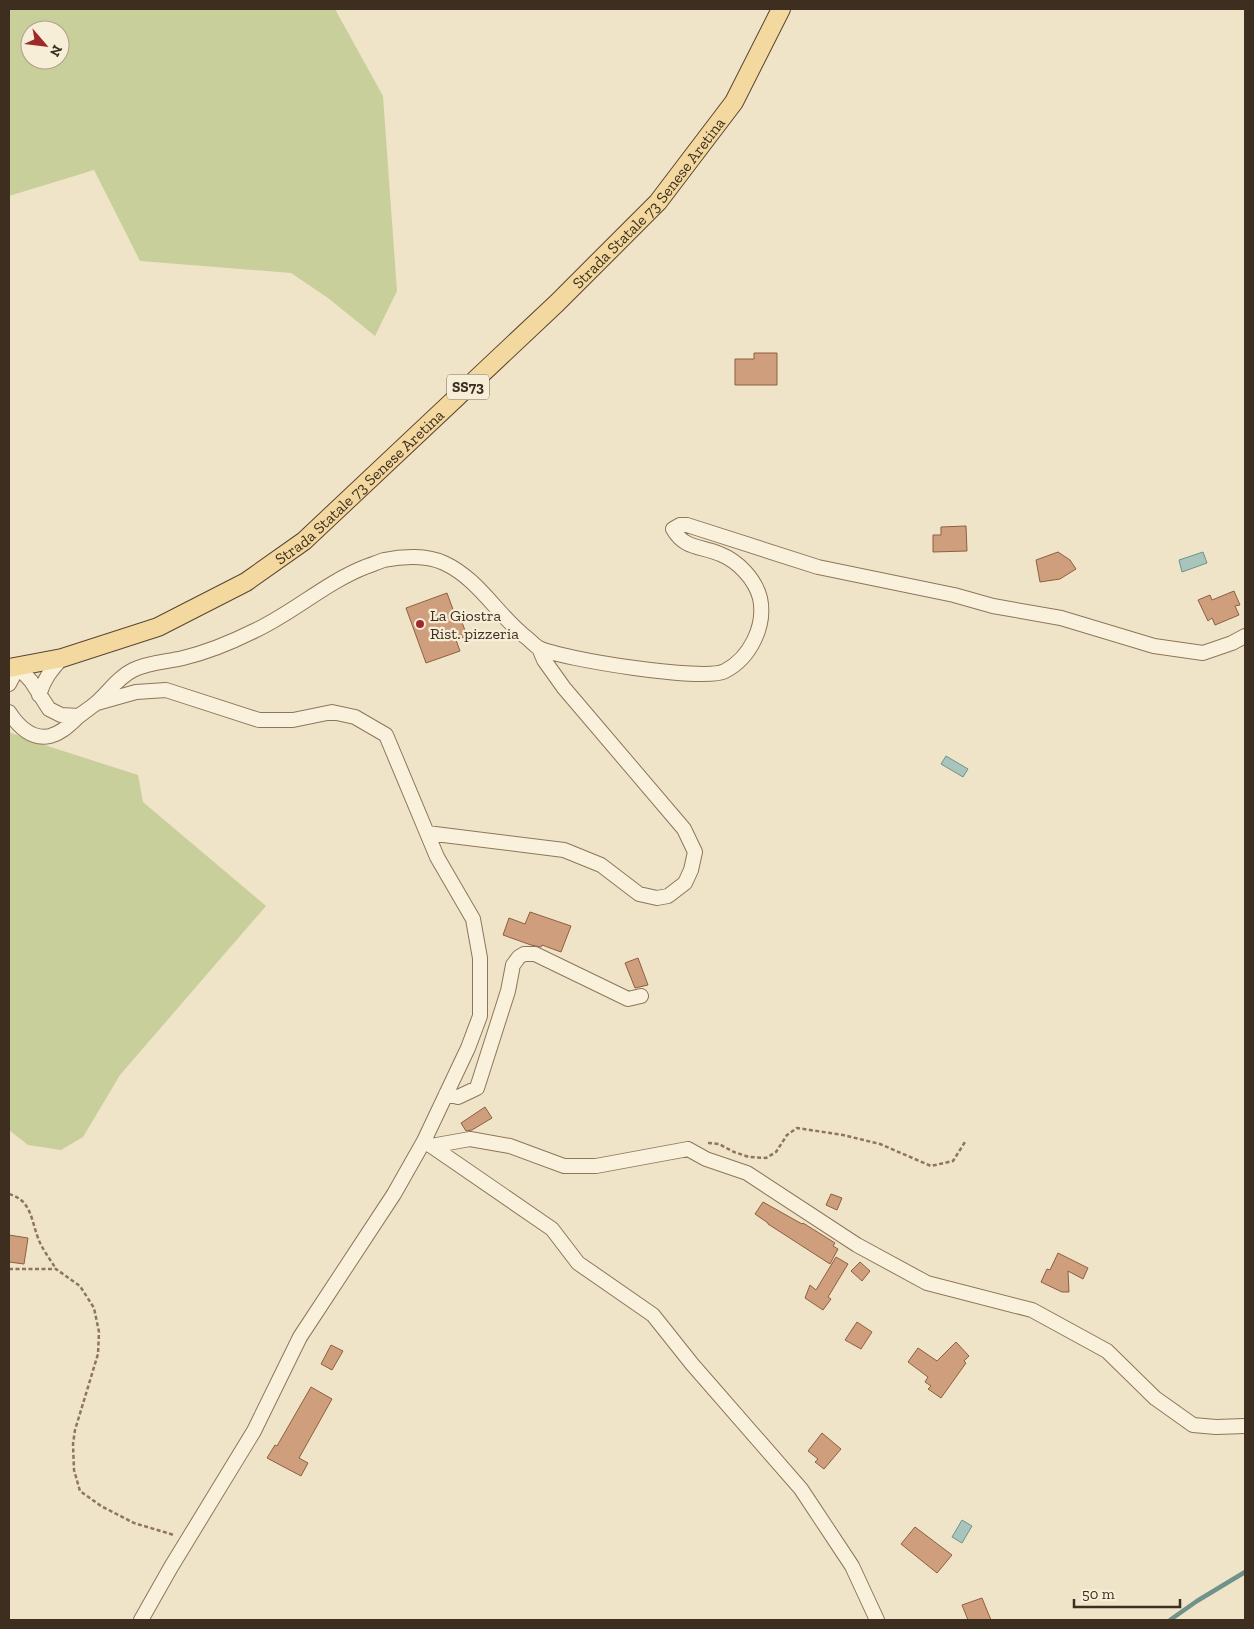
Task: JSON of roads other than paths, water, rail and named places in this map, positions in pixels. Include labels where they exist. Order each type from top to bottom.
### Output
[{"type":"main road","name":"Strada Statale 73 Senese Aretina","points":[[13,667],[62,658],[158,627],[246,582],[304,541],[557,303],[658,202],[734,102],[781,9]]},
{"type":"street","points":[[9,712],[16,723],[27,732],[40,736],[52,735],[65,729],[96,703],[117,680],[134,670],[151,664],[184,658],[248,634],[345,575],[383,560],[418,557],[444,563],[468,578],[519,632],[539,648],[561,655],[667,672],[723,673],[745,657],[756,636],[760,615],[760,597],[750,576],[736,562],[721,554],[684,543],[677,537],[673,529],[687,525],[818,567],[954,595],[993,606],[1061,618],[1154,646],[1203,653],[1232,643],[1245,636]]},
{"type":"street","points":[[427,833],[564,850],[601,865],[639,894],[657,898],[668,896],[685,883],[692,870],[694,852],[684,829],[564,688],[544,660],[539,648]]},
{"type":"street","points":[[39,695],[48,673],[62,658]]},
{"type":"street","points":[[9,684],[13,667],[30,681],[49,709],[60,715],[79,716]]},
{"type":"street","points":[[96,703],[136,692],[166,690],[258,720],[293,720],[332,712],[355,717],[386,735],[437,857],[473,919],[480,958],[480,1016],[468,1048],[446,1094],[428,1143],[300,1337],[254,1431],[140,1620]]},
{"type":"street","points":[[446,1094],[458,1097],[477,1088],[508,991],[513,965],[519,957],[535,954],[628,999],[641,996]]},
{"type":"street","points":[[428,1143],[470,1139],[510,1146],[564,1166],[596,1166],[688,1149],[706,1159],[747,1173],[856,1245],[927,1283],[1032,1310],[1107,1350],[1155,1398],[1193,1425],[1216,1427],[1245,1426]]},
{"type":"street","points":[[428,1143],[552,1228],[578,1263],[653,1315],[692,1364],[801,1490],[852,1566],[878,1620]]},
{"type":"water","points":[[1203,552],[1207,563],[1182,572],[1179,560]]},
{"type":"water","points":[[946,756],[968,769],[963,777],[941,764]]},
{"type":"water","points":[[962,1520],[972,1526],[962,1543],[952,1537]]},
{"type":"waterway","points":[[1170,1620],[1245,1572]]},
{"type":"place","name":"La Giostra Rist. pizzeria","points":[[420,624]]}]
